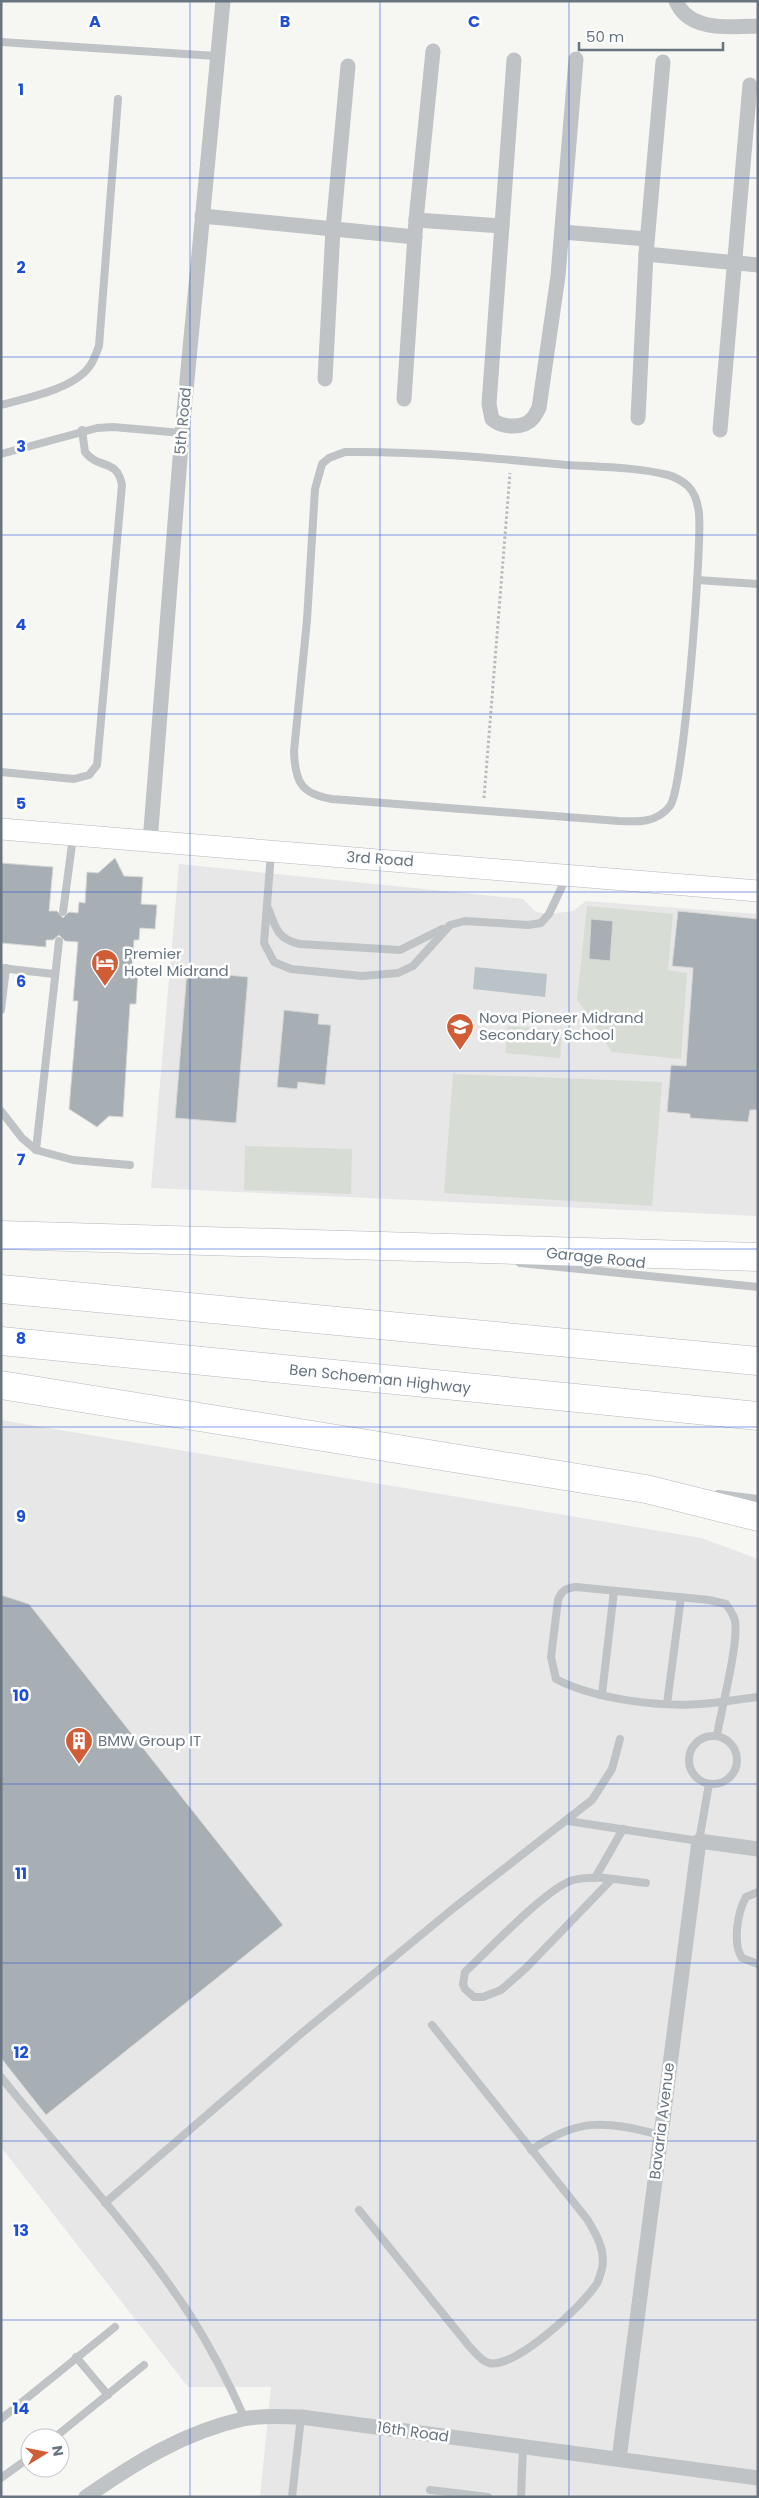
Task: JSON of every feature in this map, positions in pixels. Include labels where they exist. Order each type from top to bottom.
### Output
[{"type":"highway","points":[[1,1235],[758,1257]]},
{"type":"highway","points":[[1,1289],[758,1361]]},
{"type":"highway","name":"Ben Schoeman Highway","points":[[1,1341],[758,1416]]},
{"type":"highway","points":[[1,1385],[646,1489],[758,1517]]},
{"type":"street","name":"5th Road","points":[[150,842],[182,433],[216,56],[223,1]]},
{"type":"street","points":[[676,1],[687,16],[698,23],[727,27],[758,26]]},
{"type":"street","points":[[404,399],[416,220],[433,51]]},
{"type":"street","points":[[514,60],[489,404],[492,419],[506,426],[526,423],[533,419],[539,408],[551,337],[562,232],[576,59]]},
{"type":"street","points":[[638,418],[646,246],[663,62]]},
{"type":"street","points":[[325,380],[333,229],[348,66]]},
{"type":"street","points":[[720,430],[733,262],[750,85]]},
{"type":"street","points":[[202,216],[415,237]]},
{"type":"street","points":[[416,220],[502,226]]},
{"type":"street","points":[[562,232],[758,265]]},
{"type":"street","name":"3rd Road","points":[[1,829],[758,891]]},
{"type":"street","points":[[699,1841],[758,1849]]},
{"type":"street","name":"Bavaria Avenue","points":[[619,2459],[699,1841]]},
{"type":"street","name":"16th Road","points":[[86,2497],[152,2453],[178,2441],[245,2419],[301,2417],[523,2447],[757,2475]]},
{"type":"lane","points":[[1,42],[216,56]]},
{"type":"lane","points":[[1,405],[47,392],[76,379],[89,368],[94,360],[99,346],[118,99]]},
{"type":"lane","points":[[1,454],[82,430],[113,427],[182,433]]},
{"type":"lane","points":[[1,772],[74,779],[89,775],[97,765],[122,485],[121,476],[115,469],[93,460],[84,452],[82,430]]},
{"type":"lane","points":[[344,452],[512,460],[668,475],[680,480],[690,488],[698,508],[697,580],[680,770],[672,804],[664,814],[644,821],[630,822],[332,799],[308,792],[300,782],[295,768],[294,751],[307,620],[315,488],[322,464],[329,458],[344,452]]},
{"type":"lane","points":[[697,580],[758,584]]},
{"type":"lane","points":[[63,912],[73,836]]},
{"type":"lane","points":[[271,851],[264,943],[274,962],[291,970],[362,976],[398,973],[413,966],[450,925]]},
{"type":"lane","points":[[267,905],[277,932],[286,940],[300,944],[400,950],[450,925],[465,921],[528,925],[541,923],[549,914],[568,874]]},
{"type":"lane","points":[[36,1150],[59,941]]},
{"type":"lane","points":[[1,1010],[4,968],[54,974]]},
{"type":"lane","points":[[1,1111],[22,1138],[36,1150],[73,1160],[130,1165]]},
{"type":"lane","points":[[432,1248],[490,1258]]},
{"type":"lane","name":"Garage Road","points":[[510,1261],[758,1287]]},
{"type":"lane","points":[[646,1489],[691,1491]]},
{"type":"lane","points":[[711,1493],[758,1500]]},
{"type":"lane","points":[[717,1736],[723,1701],[736,1635],[732,1611],[721,1602],[567,1588],[561,1592],[558,1600],[551,1657],[554,1675],[562,1683],[602,1694],[667,1704],[723,1701],[758,1697]]},
{"type":"lane","points":[[602,1694],[614,1591]]},
{"type":"lane","points":[[667,1704],[682,1598]]},
{"type":"lane","points":[[709,1736],[717,1736],[732,1744],[738,1760],[732,1775],[725,1781],[709,1784],[695,1776],[689,1760],[694,1744],[709,1736]]},
{"type":"lane","points":[[105,2203],[311,2026],[455,1907],[568,1821],[592,1800],[612,1769],[620,1739]]},
{"type":"lane","points":[[568,1821],[699,1841],[709,1784]]},
{"type":"lane","points":[[595,1878],[623,1829]]},
{"type":"lane","points":[[611,1880],[526,1968],[501,1990],[483,1997],[474,1997],[465,1990],[463,1984],[465,1972],[542,1900],[563,1884],[574,1880],[595,1878],[646,1883]]},
{"type":"lane","points":[[758,1892],[746,1897],[741,1905],[738,1945],[742,1958],[758,1964]]},
{"type":"lane","points":[[359,2210],[483,2360],[490,2363],[504,2362],[524,2351],[579,2306],[597,2285],[602,2267],[602,2250],[597,2235],[587,2219],[432,2025]]},
{"type":"lane","points":[[1,2077],[105,2203],[190,2315],[215,2357],[245,2419]]},
{"type":"lane","points":[[531,2150],[552,2135],[573,2127],[589,2125],[623,2126],[660,2135]]},
{"type":"lane","points":[[1,2419],[76,2357],[115,2328]]},
{"type":"lane","points":[[76,2357],[108,2396]]},
{"type":"lane","points":[[67,2428],[144,2365]]},
{"type":"lane","points":[[292,2497],[301,2417]]},
{"type":"lane","points":[[521,2497],[523,2447]]},
{"type":"lane","points":[[1,2478],[20,2464]]},
{"type":"lane","points":[[430,2490],[488,2497]]},
{"type":"path","points":[[482,810],[512,460]]},
{"type":"shaded area","name":"Nova Pioneer Midrand Secondary School","points":[[179,864],[523,899],[536,912],[549,914],[573,911],[586,901],[758,914],[758,1216],[151,1188]]},
{"type":"shaded area","points":[[587,906],[673,914],[668,970],[687,973],[681,1059],[612,1052],[577,999]]},
{"type":"shaded area","points":[[475,967],[547,974],[545,997],[473,989]]},
{"type":"shaded area","points":[[508,1026],[562,1030],[560,1058],[505,1053]]},
{"type":"shaded area","points":[[453,1074],[662,1082],[652,1206],[444,1193]]},
{"type":"shaded area","points":[[245,1146],[352,1149],[351,1194],[244,1190]]},
{"type":"shaded area","points":[[1,1420],[701,1538],[758,1559],[758,2497],[260,2497],[271,2387],[188,2387],[1,2147]]},
{"type":"building","name":"Premier Hotel Midrand","points":[[115,858],[124,876],[143,877],[141,904],[157,905],[155,929],[140,928],[139,940],[134,940],[132,973],[138,973],[136,1004],[130,1004],[123,1117],[109,1116],[97,1127],[69,1109],[78,1001],[73,1001],[78,942],[65,941],[59,935],[53,940],[46,940],[46,947],[1,943],[1,863],[53,867],[49,911],[57,911],[63,918],[69,912],[78,913],[79,902],[85,903],[87,872],[98,873]]},
{"type":"building","points":[[678,911],[758,919],[758,1102],[757,1110],[750,1110],[748,1122],[690,1118],[690,1114],[667,1112],[671,1065],[686,1066],[693,968],[672,966]]},
{"type":"building","points":[[591,919],[613,921],[610,961],[589,959]]},
{"type":"building","points":[[187,971],[248,977],[236,1123],[175,1118]]},
{"type":"building","points":[[284,1010],[319,1014],[318,1024],[331,1025],[325,1085],[298,1082],[297,1089],[277,1087]]},
{"type":"building","name":"BMW Group IT","points":[[1,1595],[29,1604],[283,1925],[46,2115],[1,2058]]},
{"type":"place","name":"Premier Hotel Midrand","points":[[105,987]]},
{"type":"place","name":"Nova Pioneer Midrand Secondary School","points":[[460,1051]]},
{"type":"place","name":"BMW Group IT","points":[[79,1765]]}]
